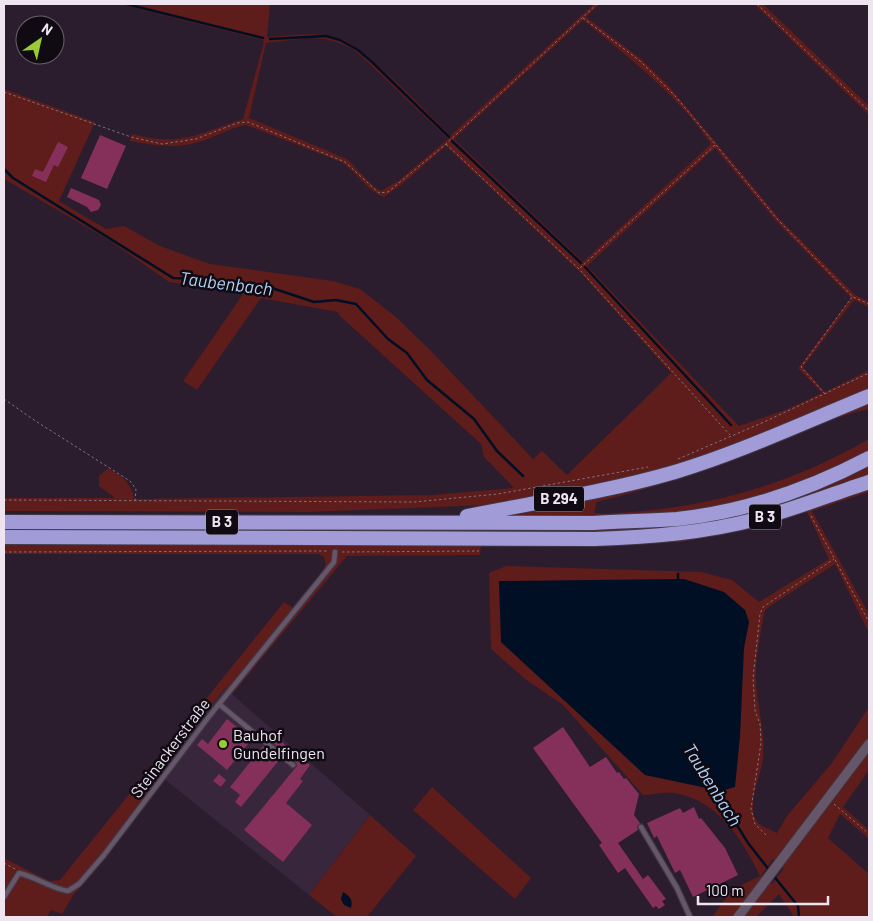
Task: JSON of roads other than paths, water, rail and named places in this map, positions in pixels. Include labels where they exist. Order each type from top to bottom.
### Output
[{"type":"highway","name":"B 294","points":[[440,521],[601,492],[676,472],[765,439],[869,396]]},
{"type":"highway","name":"B 3","points":[[4,522],[356,523],[440,521],[593,523],[690,517],[736,509],[787,494],[820,482],[869,458]]},
{"type":"highway","name":"B 3","points":[[4,537],[520,540],[682,534],[742,523],[845,490],[869,476]]},
{"type":"highway","points":[[845,490],[869,482]]},
{"type":"street","points":[[738,917],[869,744]]},
{"type":"lane","name":"Steinackerstraße","points":[[4,897],[19,873],[33,876],[60,890],[68,891],[78,884],[104,855],[219,704],[334,562],[335,552]]},
{"type":"lane","points":[[219,704],[294,765]]},
{"type":"lane","points":[[642,827],[677,888],[690,917]]},
{"type":"water","points":[[684,579],[724,592],[745,610],[749,622],[744,648],[740,736],[735,787],[721,791],[645,775],[501,642],[499,581]]},
{"type":"water","points":[[343,892],[350,898],[351,908],[344,905],[341,899]]},
{"type":"waterway","points":[[126,4],[263,38]]},
{"type":"waterway","points":[[270,39],[326,36],[340,40],[358,50],[373,63],[449,137]]},
{"type":"waterway","points":[[452,141],[581,263]]},
{"type":"waterway","name":"Taubenbach","points":[[4,169],[13,178],[173,278],[206,279],[235,289],[269,287],[314,302],[336,300],[356,304],[388,339],[407,353],[427,380],[474,419],[497,451],[523,476]]},
{"type":"waterway","points":[[585,267],[731,425]]},
{"type":"waterway","name":"Taubenbach","points":[[678,574],[678,582]]},
{"type":"waterway","name":"Taubenbach","points":[[714,788],[748,843],[770,871]]},
{"type":"waterway","name":"Taubenbach","points":[[773,875],[798,906],[799,917]]},
{"type":"place","name":"Bauhof Gundelfingen","points":[[223,744]]}]
